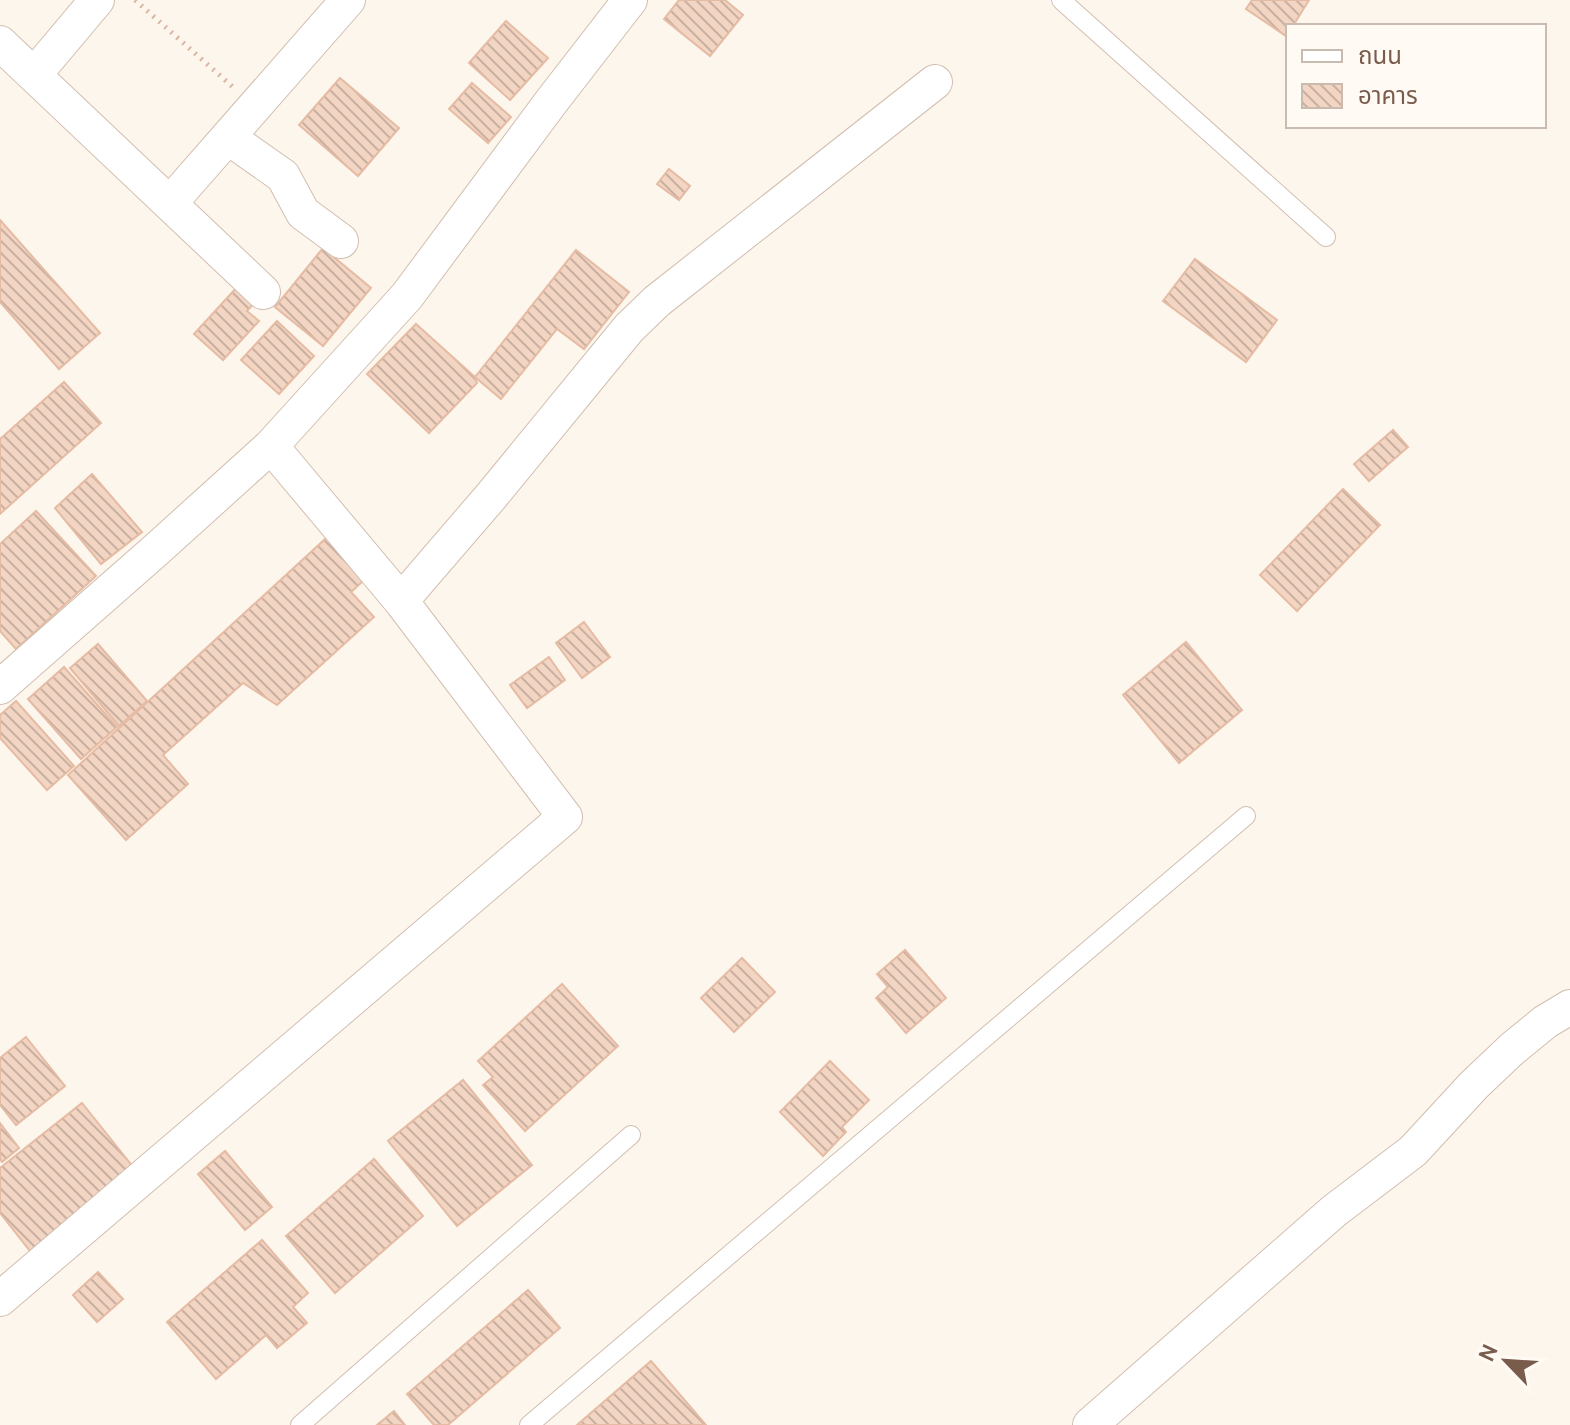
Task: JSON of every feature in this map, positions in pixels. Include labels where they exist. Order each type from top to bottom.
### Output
[{"type":"street","points":[[34,75],[97,0]]},
{"type":"street","points":[[170,203],[349,0],[360,4],[374,0]]},
{"type":"street","points":[[0,687],[271,446],[407,296],[630,0]]},
{"type":"street","points":[[0,43],[263,292]]},
{"type":"street","points":[[401,601],[629,328],[657,301],[935,82]]},
{"type":"street","points":[[229,138],[283,176],[303,213],[341,241]]},
{"type":"street","points":[[0,1299],[565,817],[401,601],[271,446]]},
{"type":"street","points":[[1090,1425],[1334,1211],[1413,1151],[1512,1049],[1545,1022],[1570,1007]]},
{"type":"lane","points":[[1061,0],[1326,237]]},
{"type":"lane","points":[[529,1425],[1246,816]]},
{"type":"lane","points":[[300,1425],[631,1135]]},
{"type":"path","points":[[135,0],[255,107]]},
{"type":"building","points":[[679,0],[725,0],[743,15],[710,56],[664,19]]},
{"type":"building","points":[[1252,0],[1309,0],[1294,24],[1286,24],[1286,36],[1246,9]]},
{"type":"building","points":[[506,21],[548,58],[510,100],[469,63]]},
{"type":"building","points":[[340,78],[399,128],[358,176],[299,125]]},
{"type":"building","points":[[472,83],[511,117],[488,143],[449,109]]},
{"type":"building","points":[[669,169],[690,186],[679,200],[657,184]]},
{"type":"building","points":[[0,220],[100,333],[59,369],[0,302]]},
{"type":"building","points":[[323,248],[371,288],[323,346],[275,307]]},
{"type":"building","points":[[576,250],[629,292],[584,349],[557,329],[501,399],[475,377]]},
{"type":"building","points":[[1195,259],[1277,320],[1246,362],[1163,301]]},
{"type":"building","points":[[239,285],[256,301],[247,311],[259,321],[223,360],[194,334]]},
{"type":"building","points":[[277,321],[314,356],[279,394],[241,360]]},
{"type":"building","points":[[416,324],[475,377],[477,383],[429,433],[367,374]]},
{"type":"building","points":[[64,382],[101,423],[0,514],[0,439]]},
{"type":"building","points":[[1393,430],[1408,447],[1369,481],[1354,464]]},
{"type":"building","points":[[92,474],[142,532],[101,564],[55,508]]},
{"type":"building","points":[[1343,489],[1380,525],[1297,611],[1260,575]]},
{"type":"building","points":[[36,511],[96,576],[16,649],[0,631],[0,544]]},
{"type":"building","points":[[336,529],[374,571],[351,592],[374,617],[277,705],[243,683],[163,755],[188,784],[126,840],[68,775]]},
{"type":"building","points":[[584,622],[610,657],[582,678],[556,643]]},
{"type":"building","points":[[1186,642],[1242,710],[1179,763],[1123,695]]},
{"type":"building","points":[[98,644],[147,701],[119,726],[70,668]]},
{"type":"building","points":[[549,657],[565,680],[527,708],[510,685]]},
{"type":"building","points":[[64,667],[117,727],[81,759],[28,699]]},
{"type":"building","points":[[16,701],[74,766],[47,790],[0,738],[0,715]]},
{"type":"building","points":[[905,950],[946,998],[906,1033],[876,998],[888,987],[877,974]]},
{"type":"building","points":[[742,958],[775,992],[734,1032],[701,998]]},
{"type":"building","points":[[562,984],[618,1046],[525,1131],[483,1085],[493,1077],[478,1061]]},
{"type":"building","points":[[26,1037],[65,1086],[16,1125],[0,1105],[0,1058]]},
{"type":"building","points":[[830,1061],[869,1100],[842,1127],[846,1132],[823,1156],[780,1112]]},
{"type":"building","points":[[463,1080],[532,1165],[457,1226],[388,1141]]},
{"type":"building","points":[[82,1103],[134,1168],[30,1251],[0,1213],[0,1168]]},
{"type":"building","points":[[0,1123],[19,1148],[2,1162],[0,1159]]},
{"type":"building","points":[[225,1151],[272,1207],[245,1230],[198,1174]]},
{"type":"building","points":[[374,1159],[423,1216],[335,1293],[286,1236]]},
{"type":"building","points":[[262,1240],[308,1293],[293,1307],[307,1323],[277,1348],[266,1335],[216,1379],[167,1322]]},
{"type":"building","points":[[98,1272],[123,1299],[97,1322],[73,1295]]},
{"type":"building","points":[[528,1290],[560,1328],[448,1425],[434,1425],[407,1394]]},
{"type":"building","points":[[651,1361],[706,1425],[577,1425]]},
{"type":"building","points":[[394,1411],[405,1425],[377,1425]]}]
